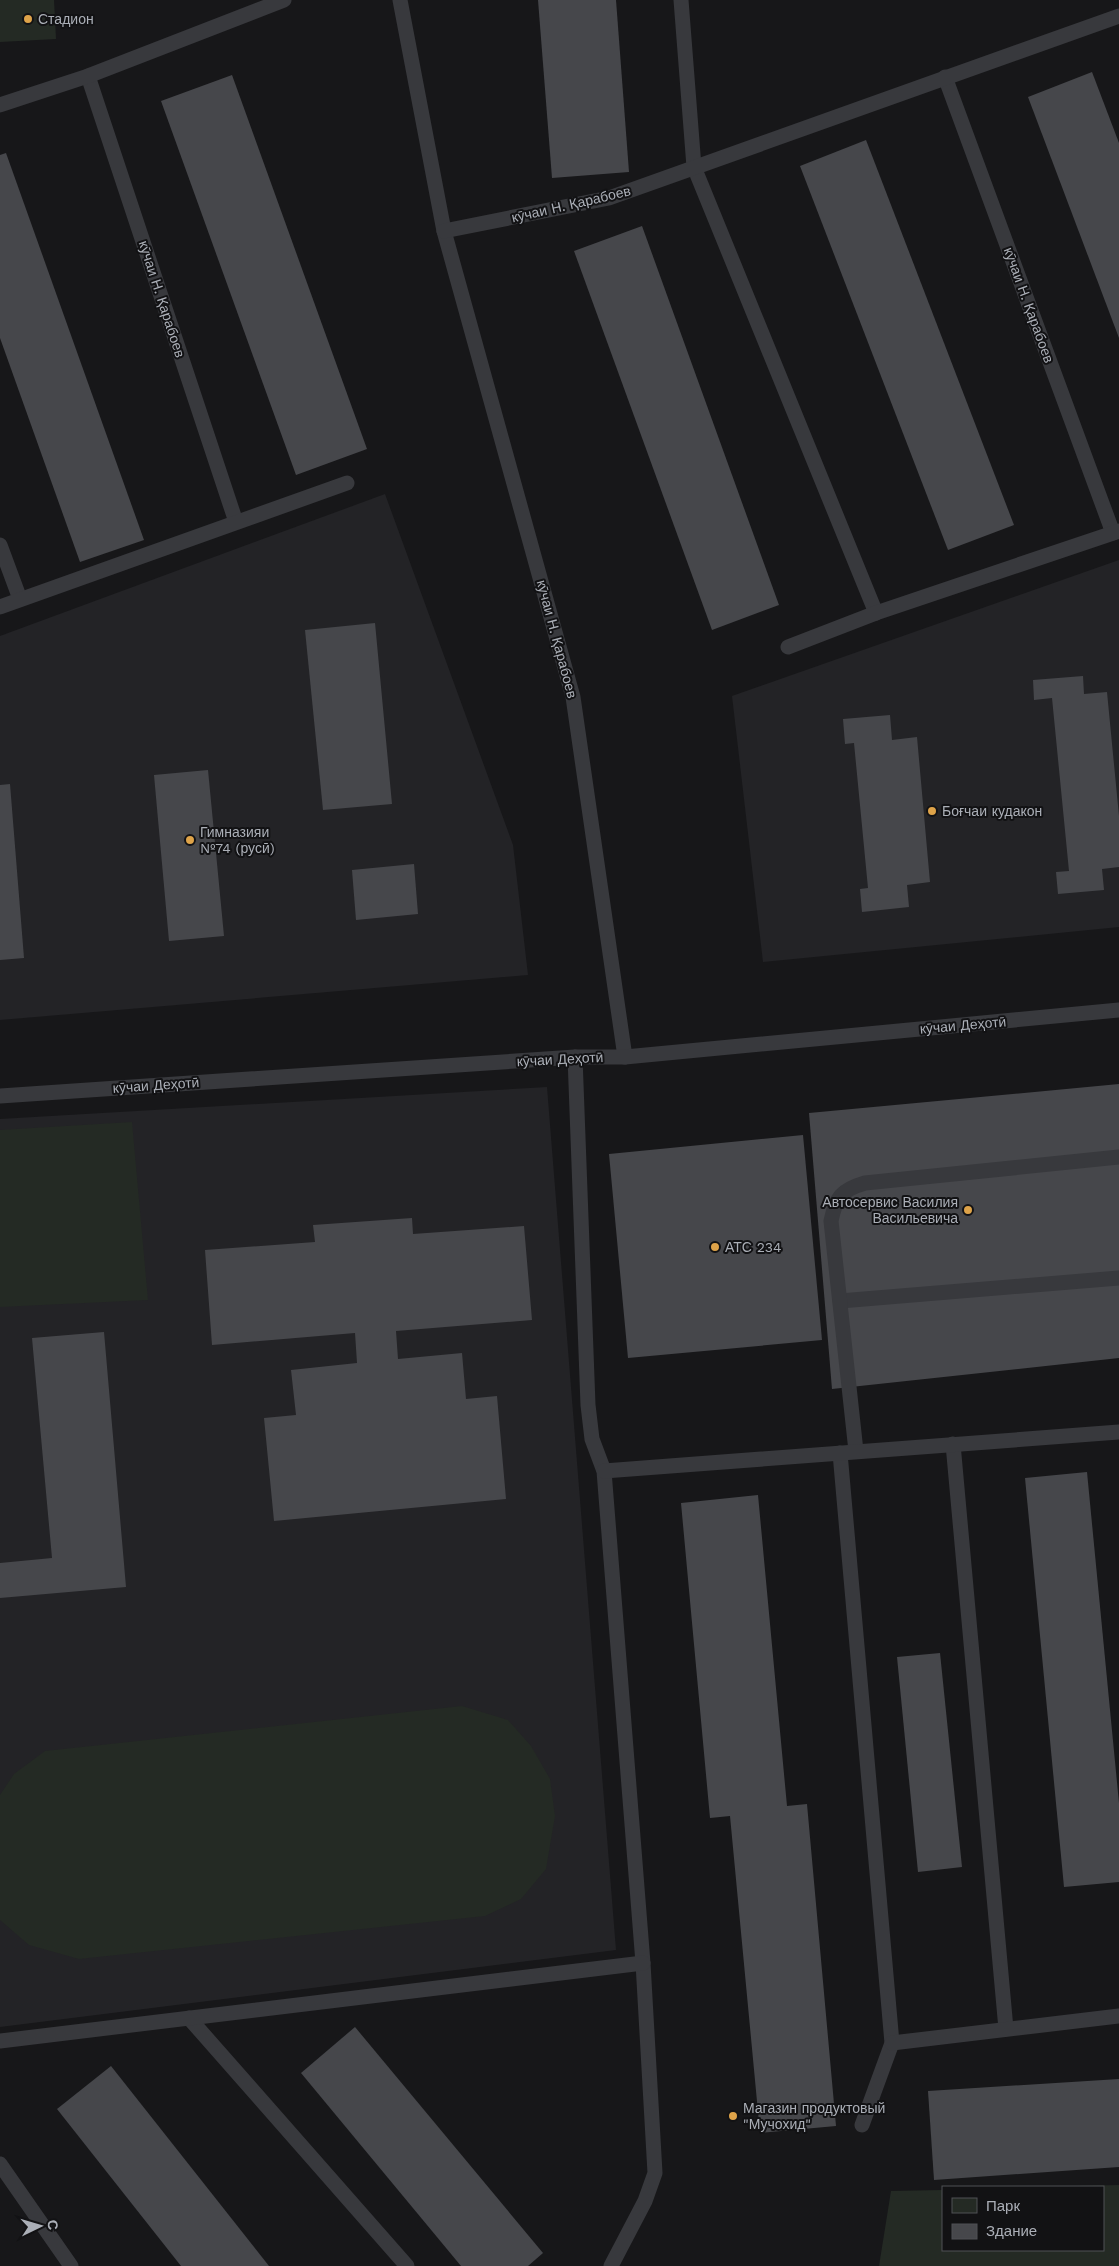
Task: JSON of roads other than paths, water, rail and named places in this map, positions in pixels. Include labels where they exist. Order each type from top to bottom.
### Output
[{"type":"lane","points":[[0,105],[88,76],[284,0]]},
{"type":"lane","name":"кӯчаи Н. Қарабоев","points":[[400,0],[444,231],[574,697],[625,1057]]},
{"type":"lane","points":[[681,0],[694,168],[876,613]]},
{"type":"lane","name":"кӯчаи Н. Қарабоев","points":[[444,231],[609,198],[1119,16]]},
{"type":"lane","name":"кӯчаи Н. Қарабоев","points":[[88,76],[236,522]]},
{"type":"lane","name":"кӯчаи Н. Қарабоев","points":[[788,647],[876,613],[1116,532],[945,77]]},
{"type":"lane","points":[[0,607],[347,483]]},
{"type":"lane","points":[[0,545],[20,599]]},
{"type":"lane","name":"кӯчаи Деҳотӣ","points":[[0,1096],[575,1057],[625,1057],[1119,1010]]},
{"type":"lane","points":[[575,1057],[588,1405],[592,1440],[604,1471],[643,1963],[655,2173],[645,2201],[611,2266]]},
{"type":"lane","points":[[856,1451],[831,1221],[834,1205],[846,1189],[865,1183],[1119,1157]]},
{"type":"lane","points":[[840,1301],[1119,1278]]},
{"type":"lane","points":[[604,1471],[1119,1432]]},
{"type":"lane","points":[[953,1444],[1006,2029]]},
{"type":"lane","points":[[840,1453],[892,2043],[862,2124]]},
{"type":"lane","points":[[0,2041],[643,1963]]},
{"type":"lane","points":[[892,2043],[1119,2016]]},
{"type":"lane","points":[[189,2018],[408,2266]]},
{"type":"lane","points":[[0,2164],[71,2266]]},
{"type":"place","name":"Стадион","points":[[28,19]]},
{"type":"place","name":"Боғчаи кудакон","points":[[932,811]]},
{"type":"place","name":"Гимназияи №74 (русӣ)","points":[[190,840]]},
{"type":"place","name":"Автосервис Василия Васильевича","points":[[968,1210]]},
{"type":"place","name":"АТС 234","points":[[715,1247]]},
{"type":"place","name":"Магазин продуктовый \"Мучохид\"","points":[[733,2116]]}]
